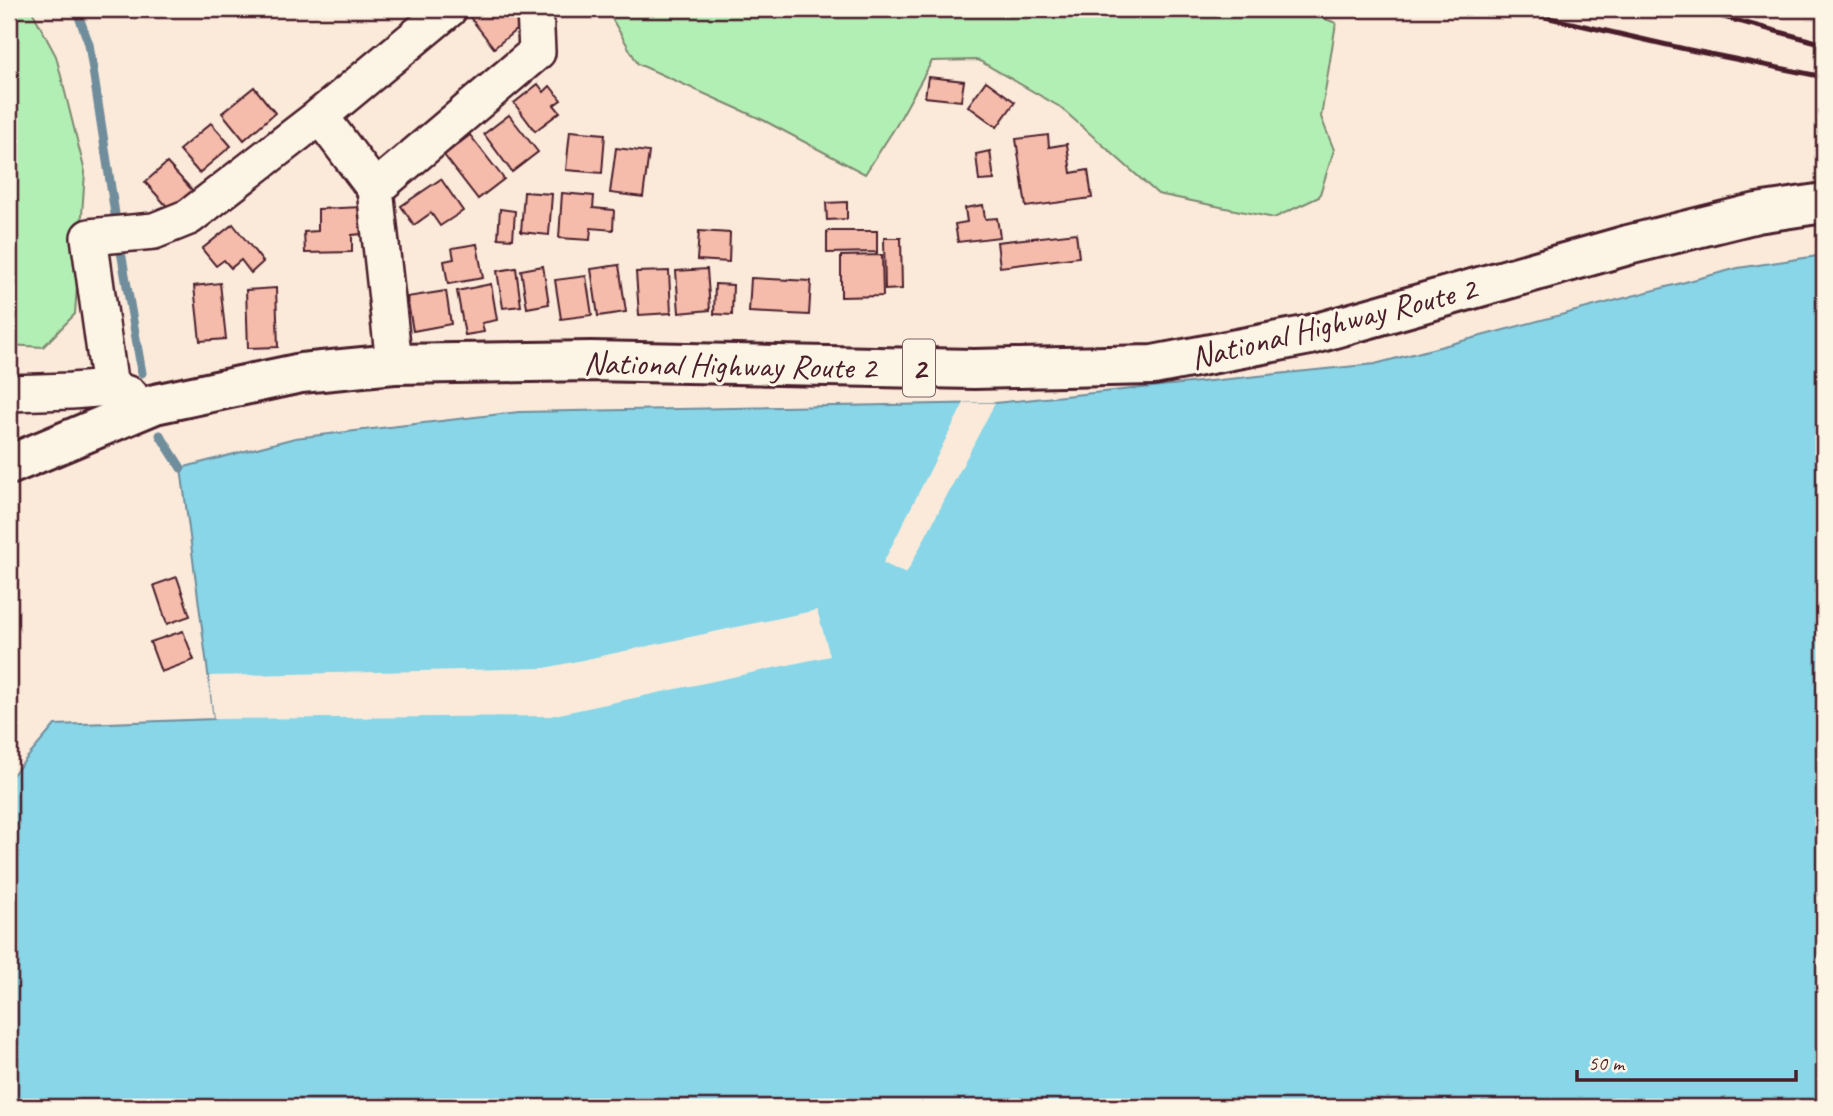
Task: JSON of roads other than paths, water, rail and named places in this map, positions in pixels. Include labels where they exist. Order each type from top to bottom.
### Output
[{"type":"highway","name":"National Highway Route 2","points":[[9,465],[155,404],[301,373],[394,364],[591,361],[974,369],[1153,365],[1310,335],[1628,245],[1757,214],[1824,204]]},
{"type":"street","points":[[110,388],[89,237],[154,232],[189,217],[320,116],[449,9]]},
{"type":"street","points":[[375,189],[537,52],[535,9]]},
{"type":"street","points":[[320,116],[375,189],[394,364]]},
{"type":"street","points":[[9,393],[110,388],[155,404]]},
{"type":"water","points":[[1824,255],[1824,1107],[9,1107],[9,779],[55,725],[214,719],[181,468],[295,438],[519,412],[995,403],[1375,364],[1738,268]]},
{"type":"waterway","points":[[76,9],[89,44],[117,227]]},
{"type":"waterway","points":[[119,240],[142,373]]},
{"type":"waterway","points":[[160,435],[181,468]]},
{"type":"railway","points":[[1510,9],[1824,77]]},
{"type":"railway","points":[[1694,9],[1824,44]]}]
